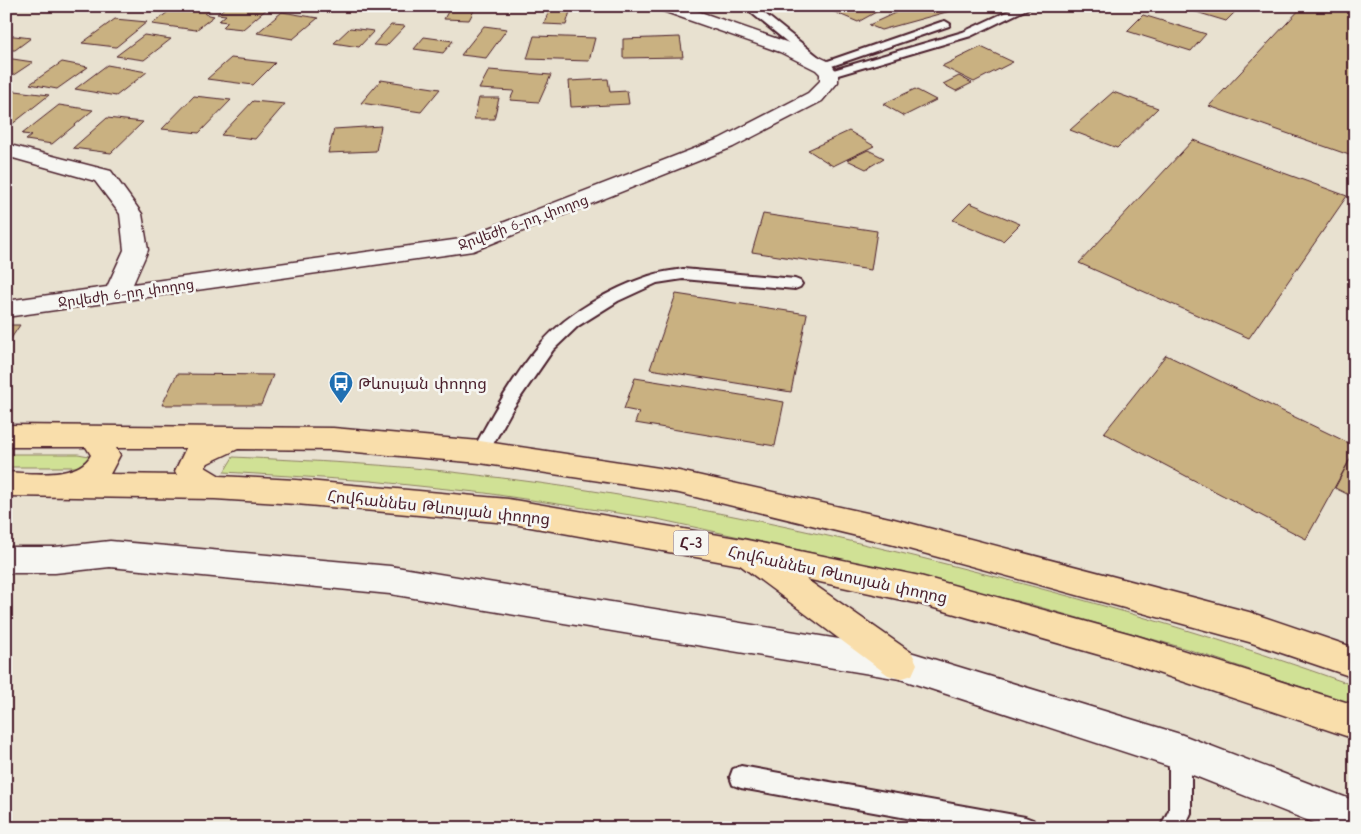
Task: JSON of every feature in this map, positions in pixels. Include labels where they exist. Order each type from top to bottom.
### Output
[{"type":"main road","points":[[6,436],[334,439],[480,452],[679,482],[894,532],[1249,627],[1355,663]]},
{"type":"main road","points":[[69,484],[98,469],[106,454],[94,437]]},
{"type":"main road","points":[[215,487],[189,471],[196,455],[234,439]]},
{"type":"main road","name":"Հովհաննես Թևոսյան փողոց","points":[[6,484],[215,487],[296,492],[508,511],[742,552],[930,592],[1131,649],[1355,722]]},
{"type":"main road","points":[[742,552],[900,664]]},
{"type":"street","points":[[666,6],[786,48],[826,70]]},
{"type":"street","name":"Ջրվեժի 6-րդ փողոց","points":[[6,309],[465,246],[726,143],[815,97],[830,82],[826,70]]},
{"type":"street","points":[[6,150],[103,176],[131,214],[136,250],[116,295]]},
{"type":"street","points":[[6,560],[55,560],[110,554],[390,580],[900,664],[1180,752],[1355,820]]},
{"type":"lane","points":[[748,6],[826,70]]},
{"type":"lane","points":[[826,70],[967,34],[1028,6]]},
{"type":"lane","points":[[826,70],[945,24]]},
{"type":"lane","points":[[480,452],[507,404],[548,346],[573,322],[612,298],[654,279],[683,274],[795,284]]},
{"type":"lane","points":[[1171,828],[1180,813],[1180,752]]},
{"type":"lane","points":[[741,777],[1025,828]]},
{"type":"green space","points":[[6,454],[78,454],[89,456],[89,462],[82,467],[6,467]]},
{"type":"green space","points":[[233,457],[351,463],[534,482],[664,503],[793,528],[1032,586],[1217,640],[1355,686],[1355,705],[1187,649],[1029,604],[868,565],[657,519],[485,493],[371,481],[224,472]]},
{"type":"building","points":[[113,6],[147,6],[142,10]]},
{"type":"building","points":[[176,6],[215,6],[205,14],[214,16],[196,30],[152,24]]},
{"type":"building","points":[[227,6],[268,8],[243,29],[223,27],[228,22],[219,21],[226,15],[217,14]]},
{"type":"building","points":[[451,6],[476,7],[469,20],[444,19]]},
{"type":"building","points":[[820,6],[887,6],[858,22]]},
{"type":"building","points":[[910,6],[941,6],[950,11],[881,30],[869,25]]},
{"type":"building","points":[[1185,6],[1241,6],[1226,21],[1183,8]]},
{"type":"building","points":[[1303,6],[1355,6],[1355,157],[1209,106]]},
{"type":"building","points":[[550,8],[571,8],[566,25],[544,24]]},
{"type":"building","points":[[282,12],[318,18],[293,39],[257,33]]},
{"type":"building","points":[[1143,15],[1206,34],[1191,51],[1127,31]]},
{"type":"building","points":[[115,19],[147,22],[116,47],[82,43]]},
{"type":"building","points":[[391,25],[405,26],[386,46],[373,45]]},
{"type":"building","points":[[484,26],[507,29],[486,58],[461,55]]},
{"type":"building","points":[[350,28],[374,31],[359,47],[334,43]]},
{"type":"building","points":[[6,35],[31,38],[15,50],[6,50]]},
{"type":"building","points":[[144,35],[171,39],[144,60],[116,56]]},
{"type":"building","points":[[534,36],[595,38],[589,61],[527,59]]},
{"type":"building","points":[[424,37],[453,41],[443,53],[414,49]]},
{"type":"building","points":[[680,37],[683,57],[623,58],[623,39]]},
{"type":"building","points":[[981,47],[1013,62],[974,82],[942,66]]},
{"type":"building","points":[[6,58],[33,62],[6,80]]},
{"type":"building","points":[[231,58],[275,63],[253,85],[207,79]]},
{"type":"building","points":[[62,62],[88,67],[57,89],[30,84]]},
{"type":"building","points":[[107,65],[147,72],[116,96],[75,89]]},
{"type":"building","points":[[489,70],[551,75],[539,102],[510,100],[514,91],[479,89]]},
{"type":"building","points":[[959,76],[972,83],[956,91],[943,84]]},
{"type":"building","points":[[608,79],[610,92],[627,91],[629,104],[571,107],[569,81]]},
{"type":"building","points":[[381,80],[440,89],[421,112],[361,103]]},
{"type":"building","points":[[915,89],[936,100],[904,116],[883,104]]},
{"type":"building","points":[[7,90],[49,95],[6,129]]},
{"type":"building","points":[[1113,92],[1158,108],[1117,148],[1070,130]]},
{"type":"building","points":[[194,96],[231,100],[199,133],[162,129]]},
{"type":"building","points":[[479,98],[499,98],[494,119],[474,119]]},
{"type":"building","points":[[253,101],[285,104],[255,139],[221,135]]},
{"type":"building","points":[[59,105],[93,110],[52,144],[26,140],[32,135],[22,134]]},
{"type":"building","points":[[107,118],[143,122],[111,153],[73,148]]},
{"type":"building","points":[[381,126],[376,151],[328,153],[334,129]]},
{"type":"building","points":[[849,131],[874,146],[833,166],[808,150]]},
{"type":"building","points":[[1193,140],[1347,196],[1249,338],[1079,263]]},
{"type":"building","points":[[868,150],[884,158],[866,169],[847,160]]},
{"type":"building","points":[[970,203],[1020,224],[1003,241],[953,220]]},
{"type":"building","points":[[763,214],[877,231],[871,270],[752,252]]},
{"type":"building","points":[[676,294],[807,314],[791,392],[650,369]]},
{"type":"building","points":[[6,325],[20,325],[6,346]]},
{"type":"building","points":[[1166,355],[1355,446],[1355,450],[1306,539],[1104,433]]},
{"type":"building","points":[[177,374],[273,375],[261,405],[162,405]]},
{"type":"building","points":[[635,378],[784,402],[775,446],[635,423],[639,412],[624,409]]},
{"type":"building","points":[[1355,450],[1355,498],[1335,488]]},
{"type":"place","name":"Թևոսյան փողոց","points":[[341,404]]}]
